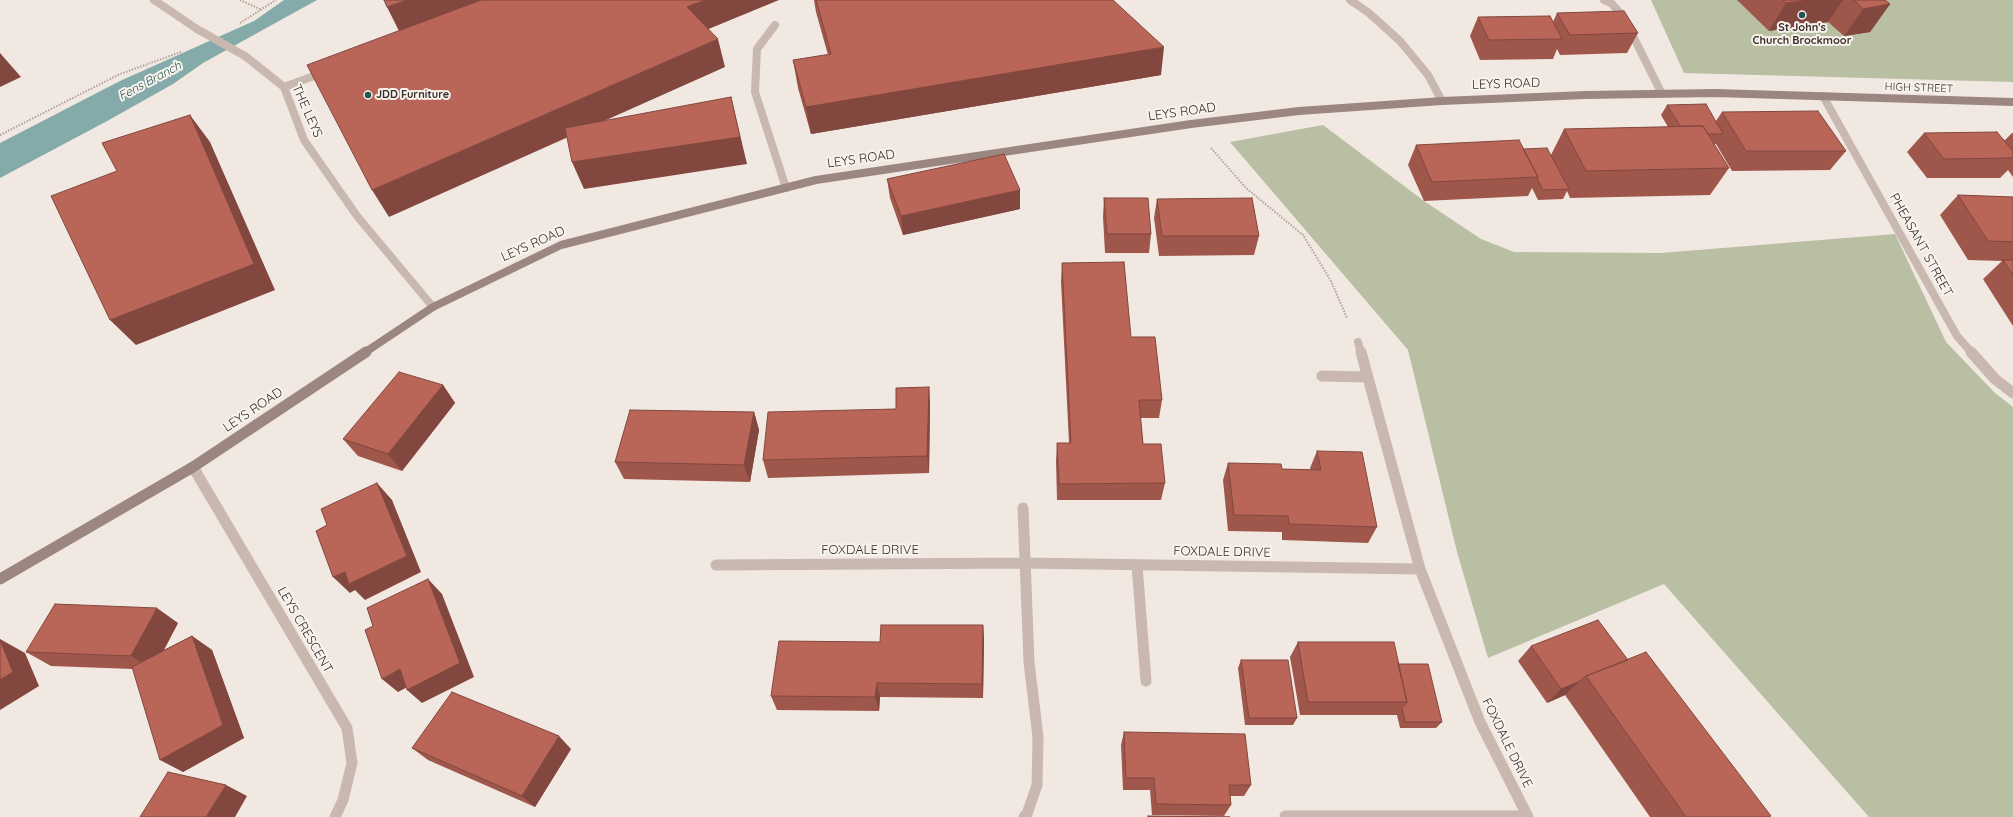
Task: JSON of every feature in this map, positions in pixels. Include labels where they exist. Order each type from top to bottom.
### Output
[{"type":"main road","name":"LEYS ROAD","points":[[0,579],[193,467],[433,307],[561,245],[816,180],[1191,124],[1299,111],[1442,101],[1585,95],[1662,94],[1824,96]]},
{"type":"main road","name":"HIGH STREET","points":[[1824,96],[2013,102]]},
{"type":"street","name":"THE LEYS","points":[[154,0],[197,29],[245,56],[284,87],[304,140],[357,216],[433,307]]},
{"type":"street","points":[[1350,0],[1368,12],[1400,41],[1428,75],[1442,101]]},
{"type":"street","points":[[1604,0],[1611,3],[1623,16],[1662,94]]},
{"type":"street","points":[[775,25],[757,49],[755,92],[786,188]]},
{"type":"street","points":[[284,87],[334,69]]},
{"type":"street","name":"PHEASANT STREET","points":[[1824,96],[1957,336],[1995,379],[2013,393]]},
{"type":"street","name":"FOXDALE DRIVE","points":[[1358,342],[1420,569],[1480,722],[1527,816]]},
{"type":"street","points":[[1322,376],[1367,378]]},
{"type":"street","name":"LEYS CRESCENT","points":[[193,467],[347,728],[352,764],[343,800],[336,817]]},
{"type":"street","points":[[1023,508],[1024,563],[1030,662],[1038,737],[1037,785],[1027,814],[1024,817]]},
{"type":"street","name":"FOXDALE DRIVE","points":[[716,565],[1024,563],[1420,569]]},
{"type":"street","points":[[1136,565],[1146,681]]},
{"type":"street","points":[[1285,816],[1527,816]]},
{"type":"path","points":[[240,0],[263,10]]},
{"type":"path","points":[[238,24],[263,10],[276,0]]},
{"type":"path","points":[[0,135],[120,74],[185,50]]},
{"type":"path","points":[[1191,124],[1246,188],[1303,235],[1331,281],[1358,342]]},
{"type":"green space","points":[[1651,0],[2013,0],[2013,82],[1684,73]]},
{"type":"green space","points":[[1323,125],[1424,201],[1481,239],[1514,252],[1661,253],[1895,234],[1946,342],[1995,393],[2013,407],[2013,817],[1869,817],[1664,584],[1488,658],[1457,552],[1408,350],[1230,142]]},
{"type":"water","name":"Fens Branch","points":[[284,0],[317,0],[203,63],[173,84],[109,120],[0,178],[0,143],[120,81],[254,21]]},
{"type":"building","points":[[384,0],[407,0],[387,7]]},
{"type":"building","points":[[481,0],[705,0],[687,7],[718,39],[372,190],[307,65]]},
{"type":"building","points":[[816,0],[1113,0],[1164,47],[806,107],[793,60],[831,54]]},
{"type":"building","points":[[1783,0],[1810,0],[1786,3]]},
{"type":"building","points":[[1854,0],[1885,0],[1890,4],[1863,9]]},
{"type":"building","points":[[1624,11],[1638,33],[1570,35],[1557,13]]},
{"type":"building","points":[[1550,16],[1562,39],[1489,40],[1478,17]]},
{"type":"building","points":[[731,97],[740,137],[572,162],[565,128]]},
{"type":"building","points":[[1706,104],[1723,134],[1708,134],[1703,126],[1680,126],[1667,105]]},
{"type":"building","points":[[1818,111],[1846,151],[1746,151],[1722,112]]},
{"type":"building","points":[[190,115],[254,264],[110,320],[51,196],[117,171],[102,143]]},
{"type":"building","points":[[1703,126],[1729,168],[1586,171],[1564,129]]},
{"type":"building","points":[[1997,132],[2013,151],[2013,158],[1944,159],[1924,133]]},
{"type":"building","points":[[1519,140],[1538,177],[1432,182],[1416,145]]},
{"type":"building","points":[[1547,148],[1569,189],[1543,190],[1537,178],[1538,177],[1523,149]]},
{"type":"building","points":[[1004,154],[1020,190],[901,216],[887,179]]},
{"type":"building","points":[[1958,195],[2013,197],[2013,242],[1988,241]]},
{"type":"building","points":[[1104,198],[1148,198],[1151,234],[1107,234]]},
{"type":"building","points":[[1252,198],[1259,236],[1162,236],[1157,199]]},
{"type":"building","points":[[2003,260],[2013,260],[2013,275]]},
{"type":"building","points":[[1124,262],[1131,337],[1155,337],[1162,400],[1139,400],[1143,444],[1161,444],[1165,483],[1059,484],[1057,443],[1071,443],[1062,263]]},
{"type":"building","points":[[399,372],[443,385],[388,454],[343,439]]},
{"type":"building","points":[[929,387],[927,456],[763,460],[768,412],[896,409],[896,388]]},
{"type":"building","points":[[630,410],[754,412],[744,465],[615,462]]},
{"type":"building","points":[[1317,451],[1362,452],[1377,527],[1289,524],[1288,516],[1234,515],[1228,463],[1281,464],[1282,469],[1321,470]]},
{"type":"building","points":[[377,483],[407,556],[349,584],[345,572],[333,577],[316,531],[327,525],[321,509]]},
{"type":"building","points":[[428,579],[460,663],[407,690],[400,669],[382,679],[365,630],[373,626],[367,608]]},
{"type":"building","points":[[55,604],[157,608],[131,656],[26,652]]},
{"type":"building","points":[[1598,620],[1628,660],[1586,676],[1580,681],[1561,689],[1531,646]]},
{"type":"building","points":[[881,625],[983,625],[982,684],[877,683],[875,697],[771,696],[779,641],[880,642]]},
{"type":"building","points":[[192,636],[223,725],[160,760],[132,667]]},
{"type":"building","points":[[0,640],[13,672],[0,680]]},
{"type":"building","points":[[1298,642],[1394,642],[1407,702],[1308,702]]},
{"type":"building","points":[[1646,652],[1771,816],[1686,817],[1586,676]]},
{"type":"building","points":[[1241,660],[1288,660],[1297,718],[1249,718]]},
{"type":"building","points":[[1398,664],[1428,664],[1442,722],[1405,722],[1402,708],[1407,702]]},
{"type":"building","points":[[452,692],[559,736],[522,796],[412,748]]},
{"type":"building","points":[[1124,732],[1245,734],[1251,785],[1229,785],[1231,805],[1156,804],[1154,778],[1126,778]]},
{"type":"building","points":[[168,772],[226,785],[206,817],[140,817]]},
{"type":"building","points":[[1148,816],[1230,817],[1148,817]]},
{"type":"place","name":"St John's Church Brockmoor","points":[[1802,15]]},
{"type":"place","name":"JDD Furniture","points":[[368,95]]}]
